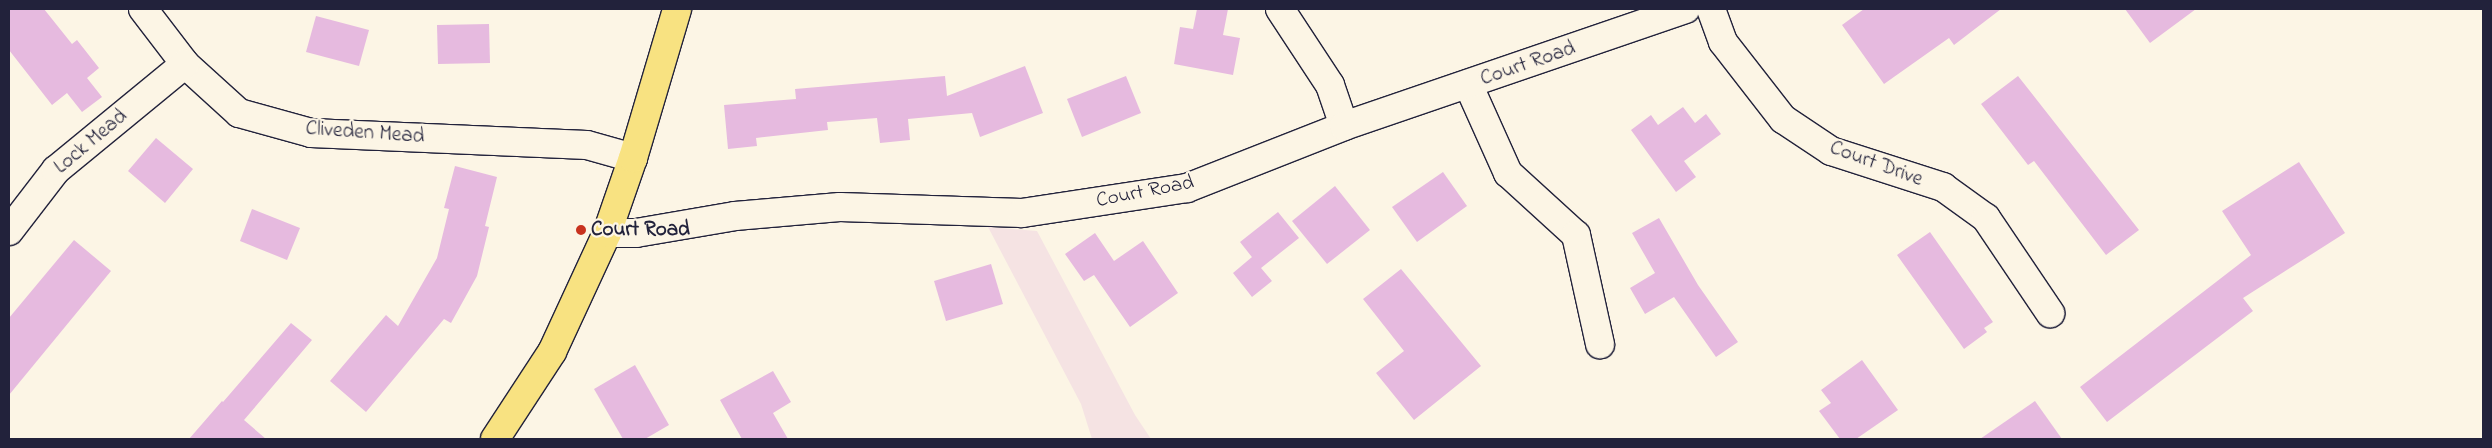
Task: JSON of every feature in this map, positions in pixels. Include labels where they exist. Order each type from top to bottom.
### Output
[{"type":"main road","points":[[495,439],[552,352],[606,234],[633,158],[677,9]]},
{"type":"street","name":"Cliveden Mead","points":[[143,9],[185,64],[239,113],[311,133],[588,145],[633,158]]},
{"type":"street","points":[[1280,9],[1330,85],[1344,126]]},
{"type":"street","name":"Court Road","points":[[606,234],[636,233],[735,216],[840,206],[1022,213],[1187,188],[1344,126],[1686,9]]},
{"type":"street","name":"Court Drive","points":[[1711,9],[1723,42],[1783,119],[1832,151],[1943,188],[1986,218],[2050,313]]},
{"type":"street","name":"Lock Mead","points":[[9,231],[56,170],[185,64]]},
{"type":"street","points":[[1468,84],[1508,173],[1576,236],[1600,344]]},
{"type":"shaded area","points":[[988,227],[1037,231],[1135,415],[1151,439],[1092,439],[1081,404]]},
{"type":"building","points":[[9,9],[44,9],[72,44],[77,40],[99,68],[87,78],[102,97],[82,112],[67,93],[52,105],[9,50]]},
{"type":"building","points":[[1197,9],[1228,9],[1223,35],[1240,38],[1233,75],[1174,64],[1180,27],[1193,29]]},
{"type":"building","points":[[1864,9],[2001,9],[1954,45],[1949,38],[1884,84],[1842,25]]},
{"type":"building","points":[[2125,9],[2196,9],[2150,43]]},
{"type":"building","points":[[316,16],[369,30],[359,66],[306,52]]},
{"type":"building","points":[[489,24],[490,63],[438,64],[437,25]]},
{"type":"building","points":[[1025,66],[1043,113],[980,137],[972,113],[908,119],[910,140],[880,143],[877,118],[827,122],[828,130],[756,138],[757,146],[728,149],[724,105],[796,99],[795,89],[945,76],[947,96]]},
{"type":"building","points":[[1126,76],[1141,113],[1082,137],[1067,99]]},
{"type":"building","points":[[2018,76],[2139,230],[2106,255],[2034,161],[2028,165],[1981,104]]},
{"type":"building","points":[[1683,107],[1695,123],[1706,114],[1721,134],[1684,161],[1696,177],[1676,192],[1631,130],[1651,115],[1658,125]]},
{"type":"building","points":[[156,138],[193,169],[165,203],[128,171]]},
{"type":"building","points":[[2299,162],[2345,233],[2243,298],[2253,311],[2107,422],[2080,387],[2251,255],[2222,211]]},
{"type":"building","points":[[455,166],[497,177],[485,226],[489,227],[477,276],[451,323],[444,319],[366,412],[330,381],[386,315],[398,326],[437,258],[449,209],[444,208]]},
{"type":"building","points":[[1443,172],[1467,206],[1417,242],[1392,207]]},
{"type":"building","points":[[1335,186],[1370,230],[1327,264],[1292,221]]},
{"type":"building","points":[[252,209],[300,228],[287,260],[240,241]]},
{"type":"building","points":[[1278,212],[1299,238],[1261,268],[1272,281],[1252,297],[1233,273],[1252,257],[1240,242]]},
{"type":"building","points":[[1659,218],[1698,285],[1738,342],[1716,357],[1674,297],[1645,314],[1630,288],[1655,273],[1632,233]]},
{"type":"building","points":[[1930,232],[1993,322],[1984,328],[1987,332],[1964,349],[1897,255]]},
{"type":"building","points":[[1095,233],[1114,261],[1143,241],[1178,293],[1130,327],[1094,275],[1084,281],[1065,254]]},
{"type":"building","points":[[74,240],[111,271],[9,395],[9,318]]},
{"type":"building","points":[[991,264],[1003,304],[946,321],[934,281]]},
{"type":"building","points":[[1401,269],[1481,366],[1414,420],[1376,373],[1404,351],[1363,299]]},
{"type":"building","points":[[291,323],[312,340],[244,420],[266,439],[189,439],[223,402]]},
{"type":"building","points":[[1862,360],[1898,410],[1856,439],[1840,439],[1819,411],[1831,403],[1821,390]]},
{"type":"building","points":[[635,365],[669,425],[645,439],[623,439],[594,389]]},
{"type":"building","points":[[773,371],[791,402],[773,413],[788,439],[742,439],[720,400]]},
{"type":"building","points":[[2035,401],[2062,439],[1980,439]]},
{"type":"place","name":"Court Road","points":[[581,230]]}]
